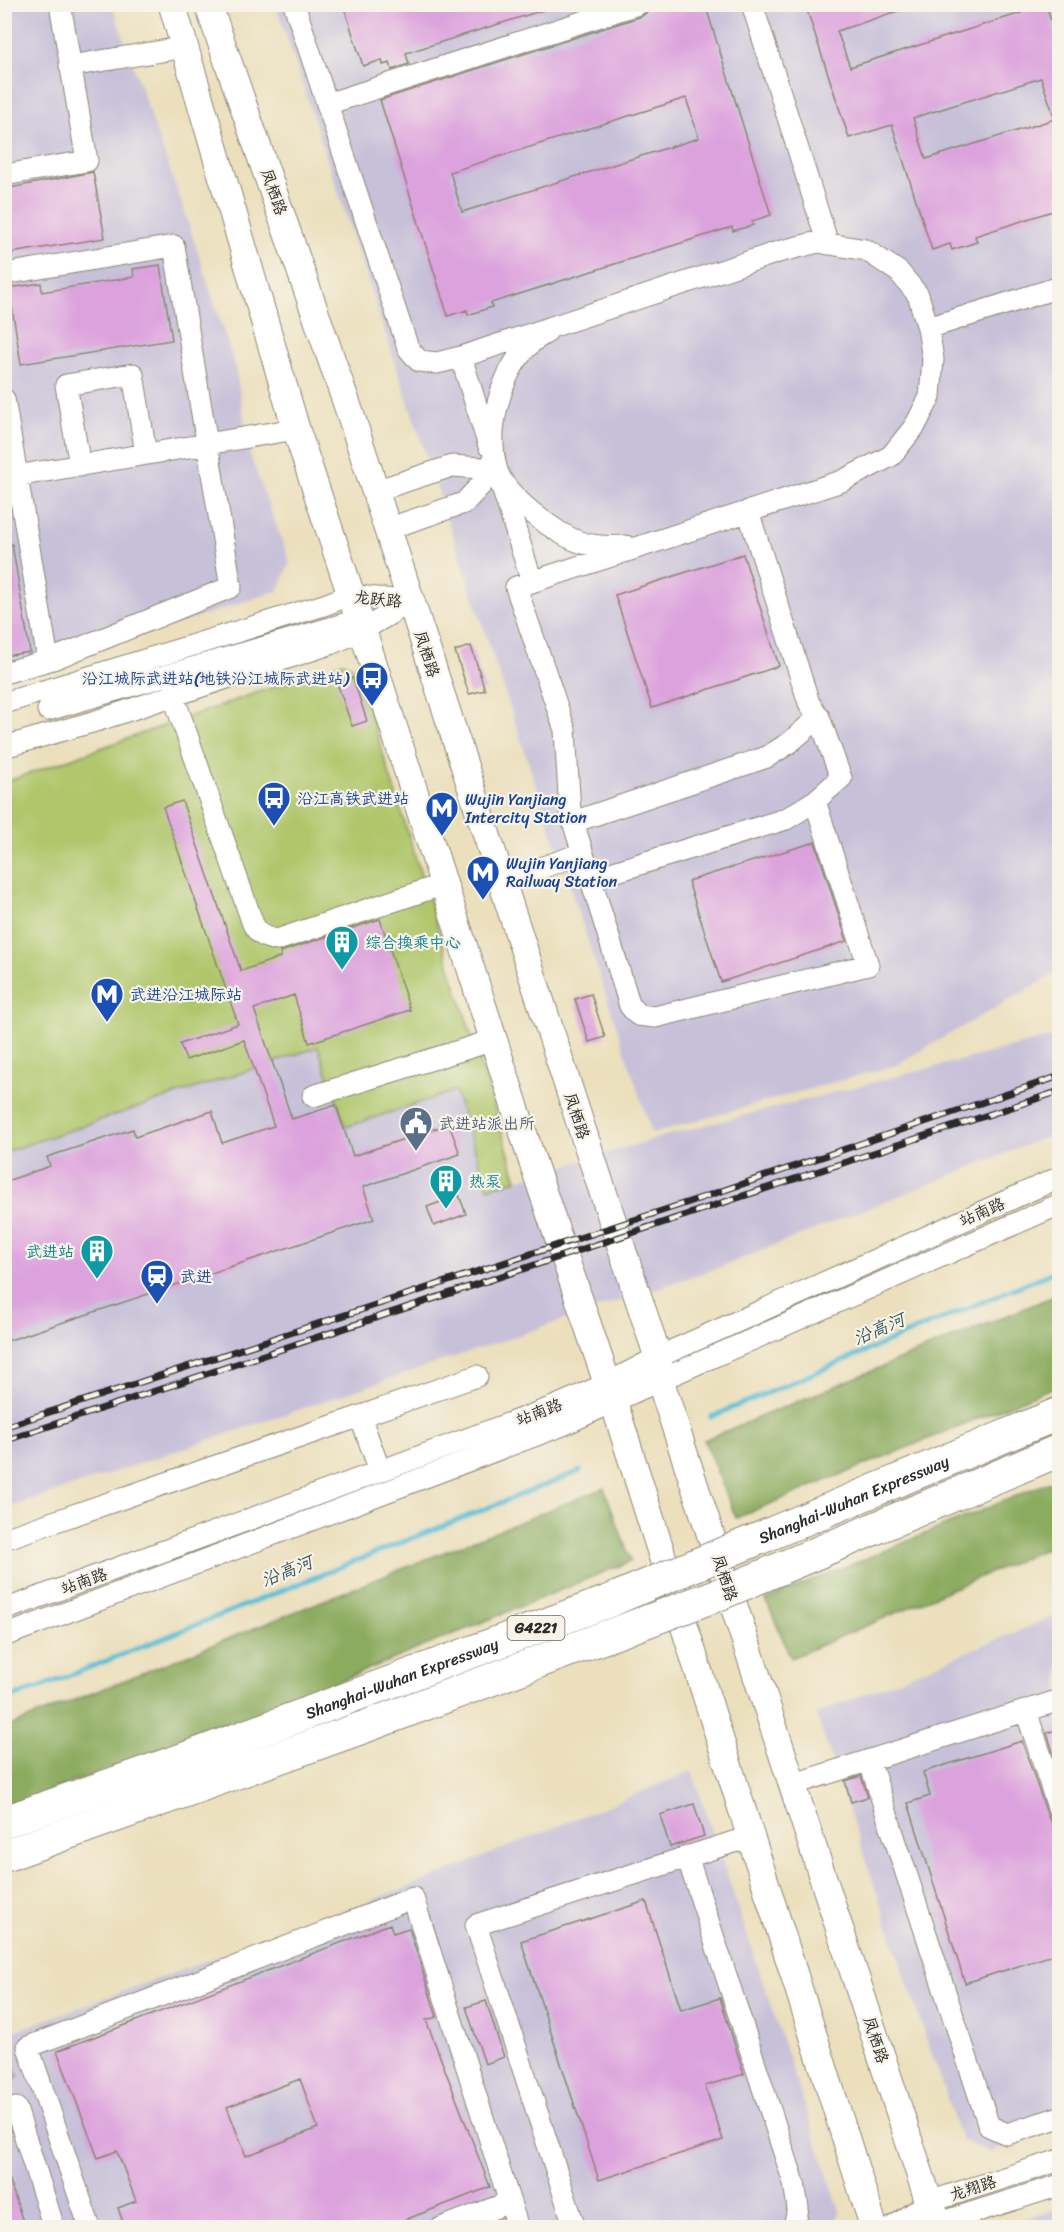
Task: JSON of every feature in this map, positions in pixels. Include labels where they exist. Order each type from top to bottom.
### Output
[{"type":"highway","name":"Shanghai-Wuhan Expressway","points":[[4,1822],[200,1753],[609,1601],[1059,1413]]},
{"type":"highway","name":"Shanghai-Wuhan Expressway","points":[[4,1856],[364,1727],[720,1594],[1059,1450]]},
{"type":"main road","points":[[172,4],[296,429],[610,1394],[874,2228]]},
{"type":"main road","name":"凤栖路","points":[[208,4],[346,402],[933,2220]]},
{"type":"street","points":[[4,175],[87,161],[60,4]]},
{"type":"street","points":[[294,4],[408,348],[419,361],[437,363],[461,357],[778,252],[818,242],[866,250],[899,272],[918,295],[928,328],[933,359],[930,397],[915,426],[891,456],[842,481],[516,587],[565,730],[570,812],[630,1006],[638,1015],[655,1017],[868,965],[815,801]]},
{"type":"street","points":[[327,104],[638,4]]},
{"type":"street","points":[[752,4],[828,244]]},
{"type":"street","points":[[70,66],[186,47]]},
{"type":"street","points":[[4,274],[174,246],[231,587],[48,660],[4,673]]},
{"type":"street","points":[[928,328],[1059,286]]},
{"type":"street","points":[[559,324],[531,344],[510,371],[496,408],[494,437],[496,469],[515,498],[542,522],[580,542],[610,548],[647,545]]},
{"type":"street","points":[[461,357],[532,582]]},
{"type":"street","points":[[80,465],[66,385],[133,374],[146,454]]},
{"type":"street","points":[[4,399],[11,477],[48,660]]},
{"type":"street","points":[[11,477],[296,429]]},
{"type":"street","points":[[375,491],[452,466],[496,469]]},
{"type":"street","points":[[387,529],[464,503],[496,469]]},
{"type":"street","points":[[591,879],[786,819],[815,801],[841,778],[819,717],[809,703],[748,512]]},
{"type":"street","name":"龙跃路","points":[[4,703],[324,605],[357,615],[410,602]]},
{"type":"street","name":"龙跃路","points":[[4,747],[96,721],[330,644],[357,615],[410,602]]},
{"type":"street","points":[[48,710],[357,615]]},
{"type":"street","points":[[173,695],[253,924],[258,933],[266,939],[278,940],[444,884]]},
{"type":"street","points":[[573,822],[767,757],[789,743],[819,717]]},
{"type":"street","points":[[501,882],[583,853]]},
{"type":"street","points":[[313,1096],[494,1040]]},
{"type":"street","name":"站南路","points":[[4,1636],[562,1425],[610,1394],[659,1368],[1059,1177]]},
{"type":"street","name":"站南路","points":[[659,1368],[1059,1204]]},
{"type":"street","points":[[4,1539],[477,1376]]},
{"type":"street","name":"站南路","points":[[4,1610],[556,1406],[610,1394]]},
{"type":"street","points":[[360,1416],[380,1471]]},
{"type":"street","points":[[791,1785],[1059,1700]]},
{"type":"street","points":[[1026,1710],[1059,1813]]},
{"type":"street","points":[[869,1760],[989,2126],[1007,2134],[1059,2117]]},
{"type":"street","points":[[575,2228],[477,1925],[749,1837]]},
{"type":"street","points":[[687,1856],[794,2183],[798,2208],[794,2228]]},
{"type":"street","points":[[90,2228],[28,2047],[413,1898],[518,2228]]},
{"type":"street","points":[[4,2112],[16,2108],[54,2228]]},
{"type":"street","name":"龙翔路","points":[[933,2220],[1059,2160]]},
{"type":"street","name":"龙翔路","points":[[892,2228],[933,2220],[1059,2185]]},
{"type":"street","points":[[441,2228],[510,2202]]},
{"type":"shaded area","points":[[4,5],[112,5],[190,228],[235,366],[251,458],[290,562],[279,590],[5,681]]},
{"type":"shaded area","points":[[276,5],[1059,5],[1059,971],[896,1065],[652,1133]]},
{"type":"shaded area","name":"武进站","points":[[1059,1035],[1059,1132],[723,1266],[5,1509],[4,1152],[319,1047],[346,1127],[455,1090],[489,1188],[672,1134]]},
{"type":"shaded area","points":[[1059,1614],[1059,2129],[990,2152],[961,2140],[816,1714]]},
{"type":"shaded area","points":[[692,1771],[840,2211],[834,2228],[5,2227],[4,2035],[419,1883]]},
{"type":"shaded area","points":[[1059,2208],[1059,2227],[1014,2227],[1016,2222]]},
{"type":"green space","points":[[343,662],[356,668],[517,1180],[488,1188],[455,1091],[346,1127],[318,1047],[5,1152],[5,782]]},
{"type":"green space","points":[[1059,1294],[1059,1385],[736,1518],[704,1440]]},
{"type":"green space","points":[[1059,1478],[1059,1543],[791,1658],[766,1600]]},
{"type":"green space","points":[[604,1488],[631,1561],[335,1683],[5,1808],[5,1728]]},
{"type":"green space","points":[[5,2040],[18,2077],[4,2081]]},
{"type":"building","points":[[343,4],[550,4],[550,8],[406,53],[409,64],[392,70],[390,63],[383,65],[382,60],[363,66]]},
{"type":"building","points":[[658,4],[705,4],[771,215],[752,221],[753,225],[733,231],[732,227],[491,303],[492,307],[468,315],[467,310],[448,316],[380,100],[642,16],[658,7]],"holes":[[[686,98],[699,138],[462,212],[450,172]]]},
{"type":"building","points":[[805,4],[910,4],[910,7],[837,31],[850,67],[1021,13],[1018,4],[1046,4],[1059,48],[1059,209],[975,236],[977,242],[952,250],[950,244],[932,250],[892,125],[849,138]],"holes":[[[1041,78],[1055,119],[926,159],[913,118]]]},
{"type":"building","points":[[93,172],[105,238],[4,254],[4,189]]},
{"type":"building","points":[[160,265],[172,340],[21,364],[9,288],[41,283],[42,292],[134,277],[133,269]]},
{"type":"building","points":[[12,544],[30,652],[4,656],[4,545]]},
{"type":"building","points":[[743,554],[779,666],[652,708],[615,595]]},
{"type":"building","points":[[471,646],[485,690],[469,694],[455,651]]},
{"type":"building","points":[[353,678],[367,721],[352,726],[337,683]]},
{"type":"building","name":"武进站","points":[[182,801],[241,971],[281,957],[280,952],[380,919],[410,1010],[309,1043],[294,995],[254,1009],[292,1119],[336,1105],[353,1156],[449,1124],[460,1154],[363,1187],[374,1219],[4,1342],[4,1182],[50,1166],[47,1157],[133,1129],[135,1137],[212,1111],[222,1143],[274,1126],[244,1040],[186,1060],[180,1044],[238,1024],[163,807]]},
{"type":"building","points":[[815,842],[847,941],[721,982],[688,881]]},
{"type":"building","points":[[591,994],[605,1037],[589,1042],[575,999]]},
{"type":"building","name":"热泵","points":[[459,1195],[466,1214],[434,1226],[427,1207]]},
{"type":"building","points":[[1059,1729],[1059,1771],[1047,1733]]},
{"type":"building","points":[[1022,1741],[1048,1817],[1052,1823],[1059,1825],[1059,1953],[965,1983],[908,1803],[930,1796],[923,1772]]},
{"type":"building","points":[[861,1776],[868,1797],[851,1802],[845,1781]]},
{"type":"building","points":[[694,1804],[704,1836],[670,1847],[660,1815]]},
{"type":"building","points":[[646,1901],[681,2010],[720,1998],[744,2074],[705,2086],[723,2140],[599,2180],[521,1941]]},
{"type":"building","points":[[390,1924],[393,1933],[409,1928],[437,2017],[426,2020],[490,2187],[384,2228],[125,2228],[118,2208],[136,2201],[117,2151],[98,2158],[57,2051]],"holes":[[[300,2079],[318,2128],[246,2156],[227,2107]]]},
{"type":"building","points":[[486,2001],[504,2057],[485,2064],[466,2007]]},
{"type":"building","points":[[4,2173],[7,2173],[25,2228],[4,2228]]},
{"type":"waterway","name":"沿高河","points":[[711,1417],[1060,1269]]},
{"type":"waterway","name":"沿高河","points":[[4,1700],[580,1471]]},
{"type":"railway","points":[[4,1427],[698,1199],[1060,1076]]},
{"type":"railway","points":[[4,1441],[1060,1091]]},
{"type":"place","name":"沿江城际武进站(地铁沿江城际武进站)","points":[[372,707]]},
{"type":"place","name":"沿江高铁武进站","points":[[274,827]]},
{"type":"place","name":"Wujin Yanjiang Intercity Station","points":[[442,837]]},
{"type":"place","name":"Wujin Yanjiang Railway Station","points":[[483,901]]},
{"type":"place","name":"综合换乘中心","points":[[342,971]]},
{"type":"place","name":"武进沿江城际站","points":[[107,1023]]},
{"type":"place","name":"武进站派出所","points":[[416,1152]]},
{"type":"place","name":"热泵","points":[[446,1210]]},
{"type":"place","name":"武进站","points":[[97,1280]]},
{"type":"place","name":"武进","points":[[157,1305]]}]
